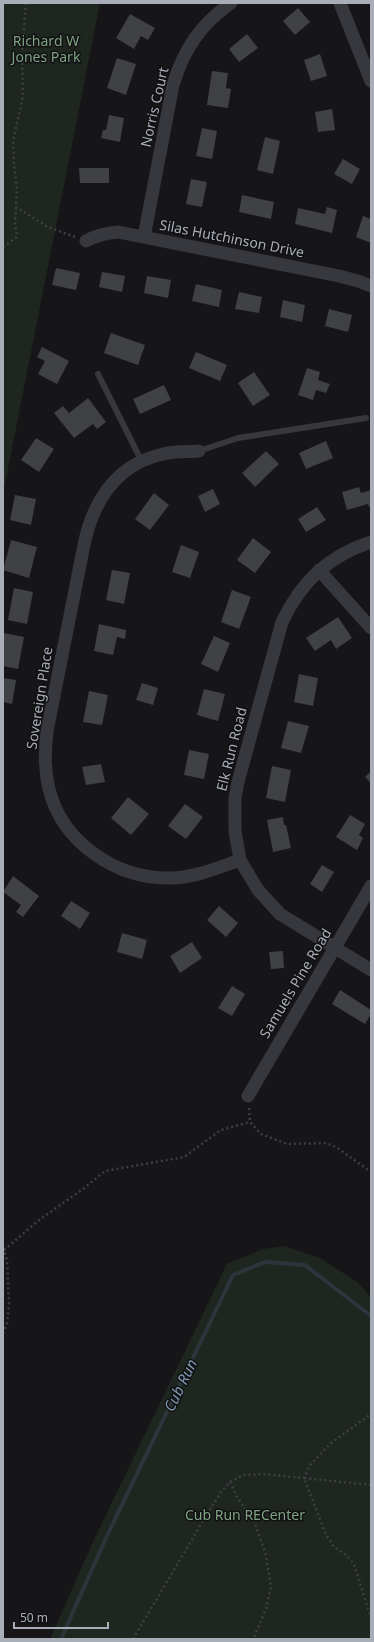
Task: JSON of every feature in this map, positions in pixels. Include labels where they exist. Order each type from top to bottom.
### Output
[{"type":"street","name":"Norris Court","points":[[144,237],[173,85],[178,68],[185,52],[195,36],[214,16],[231,3]]},
{"type":"street","points":[[340,3],[371,81]]},
{"type":"street","name":"Silas Hutchinson Drive","points":[[86,241],[94,236],[107,232],[118,232],[339,276],[371,286]]},
{"type":"street","name":"Sovereign Place","points":[[199,451],[164,454],[130,468],[117,478],[105,491],[96,506],[89,522],[47,731],[45,757],[49,790],[57,809],[75,837],[102,860],[121,870],[142,875],[171,878],[207,872],[240,860]]},
{"type":"street","name":"Elk Run Road","points":[[371,542],[344,552],[319,570],[298,592],[282,622],[238,782],[234,815],[240,860],[258,890],[272,907],[280,914],[371,970]]},
{"type":"street","points":[[319,570],[371,628]]},
{"type":"street","name":"Samuels Pine Road","points":[[248,1096],[371,886]]},
{"type":"lane","points":[[98,374],[142,462]]},
{"type":"lane","points":[[199,451],[238,438],[366,418]]},
{"type":"path","points":[[3,247],[17,237],[15,221],[17,189],[13,141],[23,96],[22,54],[26,3]]},
{"type":"path","points":[[16,207],[48,227],[86,241]]},
{"type":"path","points":[[248,1096],[250,1122],[260,1134],[287,1144],[326,1143],[336,1147],[371,1172]]},
{"type":"path","points":[[3,1333],[7,1324],[9,1304],[7,1260],[3,1249],[39,1220],[83,1190],[105,1170],[184,1157],[221,1130],[250,1122]]},
{"type":"path","points":[[371,1414],[331,1443],[310,1465],[304,1478],[326,1535],[334,1547],[346,1554],[354,1564],[371,1618]]},
{"type":"path","points":[[133,1639],[206,1516],[230,1482],[243,1475],[263,1474],[371,1485]]},
{"type":"path","points":[[230,1482],[237,1497],[254,1522],[266,1555],[271,1587],[266,1609],[253,1639]]},
{"type":"green space","name":"Richard W Jones Park","points":[[3,3],[100,3],[3,494]]},
{"type":"green space","name":"Cub Run RECenter","points":[[284,1246],[320,1258],[357,1282],[371,1297],[371,1639],[50,1639],[92,1544],[227,1264],[263,1249]]},
{"type":"building","points":[[298,8],[310,22],[295,35],[283,21]]},
{"type":"building","points":[[130,14],[155,28],[148,40],[141,36],[134,49],[116,38]]},
{"type":"building","points":[[247,34],[258,48],[239,62],[229,49]]},
{"type":"building","points":[[320,54],[327,76],[311,81],[304,60]]},
{"type":"building","points":[[117,58],[136,64],[126,95],[107,88]]},
{"type":"building","points":[[212,71],[228,73],[226,88],[231,89],[228,108],[207,105]]},
{"type":"building","points":[[332,109],[335,130],[318,132],[315,112]]},
{"type":"building","points":[[109,115],[124,118],[120,142],[101,138],[103,130],[106,130]]},
{"type":"building","points":[[202,128],[217,131],[212,159],[196,156]]},
{"type":"building","points":[[265,137],[280,141],[273,174],[257,170]]},
{"type":"building","points":[[343,159],[360,169],[352,184],[334,174]]},
{"type":"building","points":[[79,168],[109,168],[109,183],[80,183]]},
{"type":"building","points":[[191,179],[207,182],[202,207],[186,204]]},
{"type":"building","points":[[242,195],[274,202],[271,219],[239,212]]},
{"type":"building","points":[[327,207],[337,210],[332,233],[295,224],[298,208],[325,214]]},
{"type":"building","points":[[363,216],[371,219],[371,243],[356,237]]},
{"type":"building","points":[[56,268],[80,273],[76,290],[52,285]]},
{"type":"building","points":[[102,272],[125,276],[122,292],[99,287]]},
{"type":"building","points":[[147,276],[171,280],[168,298],[144,293]]},
{"type":"building","points":[[196,284],[222,290],[219,307],[192,301]]},
{"type":"building","points":[[239,292],[262,297],[259,313],[235,309]]},
{"type":"building","points":[[283,300],[305,305],[302,322],[280,317]]},
{"type":"building","points":[[329,309],[352,315],[348,332],[325,326]]},
{"type":"building","points":[[111,333],[145,345],[138,365],[104,353]]},
{"type":"building","points":[[42,347],[69,361],[57,384],[38,374],[45,361],[37,357]]},
{"type":"building","points":[[196,352],[227,365],[220,381],[189,368]]},
{"type":"building","points":[[307,368],[320,372],[318,380],[330,384],[326,393],[316,390],[313,400],[298,395]]},
{"type":"building","points":[[254,372],[270,395],[253,406],[238,383]]},
{"type":"building","points":[[164,385],[171,400],[140,414],[133,399]]},
{"type":"building","points":[[88,398],[106,422],[97,429],[93,424],[74,438],[54,413],[63,406],[69,413]]},
{"type":"building","points":[[36,438],[54,449],[39,472],[21,460]]},
{"type":"building","points":[[326,441],[333,458],[306,469],[299,453]]},
{"type":"building","points":[[266,451],[279,464],[255,487],[242,473]]},
{"type":"building","points":[[359,487],[361,493],[371,490],[371,507],[369,507],[368,504],[347,510],[342,492]]},
{"type":"building","points":[[213,489],[220,504],[205,512],[198,496]]},
{"type":"building","points":[[154,493],[169,505],[150,530],[135,519]]},
{"type":"building","points":[[15,495],[36,499],[31,525],[10,520]]},
{"type":"building","points":[[317,507],[326,520],[306,532],[298,519]]},
{"type":"building","points":[[253,538],[271,552],[255,573],[237,560]]},
{"type":"building","points":[[11,540],[37,547],[29,578],[3,570]]},
{"type":"building","points":[[181,545],[199,552],[190,578],[172,572]]},
{"type":"building","points":[[112,570],[130,573],[124,604],[106,600]]},
{"type":"building","points":[[14,588],[33,592],[27,624],[8,620]]},
{"type":"building","points":[[232,590],[251,597],[239,629],[221,622]]},
{"type":"building","points":[[338,617],[352,638],[336,649],[331,640],[315,651],[306,638]]},
{"type":"building","points":[[99,624],[126,630],[125,639],[117,637],[113,655],[94,651]]},
{"type":"building","points":[[4,633],[24,637],[18,669],[3,666]]},
{"type":"building","points":[[214,636],[230,643],[218,672],[201,664]]},
{"type":"building","points":[[299,674],[318,678],[313,706],[294,702]]},
{"type":"building","points":[[3,678],[16,680],[12,704],[3,702]]},
{"type":"building","points":[[142,683],[158,688],[153,705],[136,700]]},
{"type":"building","points":[[204,689],[225,694],[218,721],[197,715]]},
{"type":"building","points":[[89,691],[108,695],[102,725],[83,722]]},
{"type":"building","points":[[288,721],[309,726],[301,753],[281,748]]},
{"type":"building","points":[[189,750],[209,754],[204,779],[184,775]]},
{"type":"building","points":[[101,764],[105,782],[86,785],[82,767]]},
{"type":"building","points":[[272,766],[291,770],[285,802],[266,798]]},
{"type":"building","points":[[371,771],[371,783],[365,777]]},
{"type":"building","points":[[128,797],[149,814],[131,835],[111,818]]},
{"type":"building","points":[[185,804],[203,817],[186,839],[168,826]]},
{"type":"building","points":[[350,815],[365,824],[359,835],[363,838],[357,850],[336,837]]},
{"type":"building","points":[[283,817],[291,848],[273,852],[267,820]]},
{"type":"building","points":[[322,865],[334,872],[322,892],[310,884]]},
{"type":"building","points":[[13,876],[39,896],[23,917],[16,912],[21,905],[3,892]]},
{"type":"building","points":[[71,901],[90,913],[80,929],[61,916]]},
{"type":"building","points":[[219,906],[238,923],[226,937],[207,920]]},
{"type":"building","points":[[122,933],[147,940],[142,959],[117,952]]},
{"type":"building","points":[[192,942],[202,958],[180,973],[170,956]]},
{"type":"building","points":[[283,951],[284,968],[271,969],[269,952]]},
{"type":"building","points":[[232,986],[245,994],[232,1016],[218,1008]]},
{"type":"building","points":[[340,990],[371,1010],[371,1014],[365,1024],[332,1004]]},
{"type":"waterway","name":"Cub Run","points":[[61,1639],[106,1538],[233,1275],[265,1262],[305,1265],[371,1316]]}]
